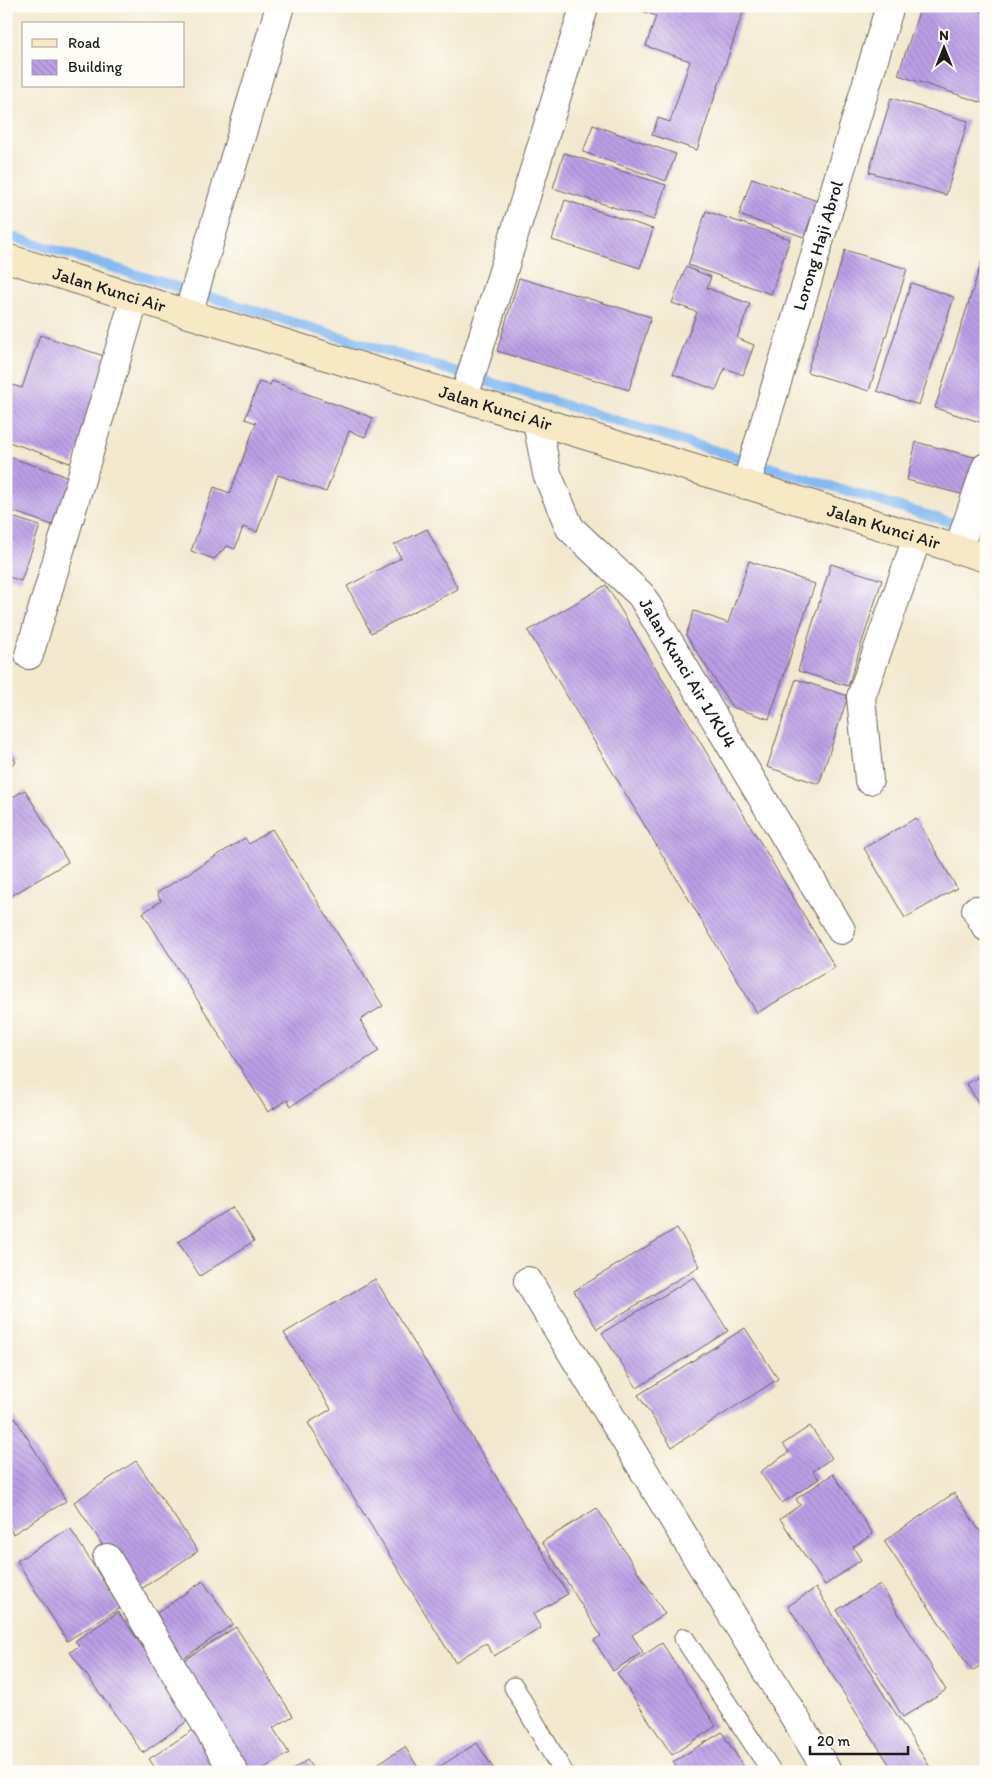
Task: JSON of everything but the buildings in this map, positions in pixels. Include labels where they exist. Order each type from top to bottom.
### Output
[{"type":"street","points":[[189,310],[280,6]]},
{"type":"street","name":"Lorong Haji Abrol","points":[[751,470],[890,6]]},
{"type":"street","points":[[466,394],[583,12]]},
{"type":"street","name":"Jalan Kunci Air","points":[[6,258],[135,297],[189,310],[466,394],[537,422],[751,470],[917,538],[963,534],[986,558]]},
{"type":"street","points":[[29,654],[135,297]]},
{"type":"street","name":"Jalan Kunci Air 1/KU4","points":[[537,422],[547,474],[570,528],[641,595],[841,930]]},
{"type":"street","points":[[963,534],[986,467]]},
{"type":"street","points":[[869,780],[861,697],[917,538]]},
{"type":"street","points":[[528,1281],[828,1772]]},
{"type":"street","points":[[108,1558],[234,1772]]},
{"type":"lane","points":[[684,1638],[772,1772]]},
{"type":"lane","points":[[514,1687],[563,1772]]},
{"type":"waterway","points":[[6,235],[986,533]]}]
